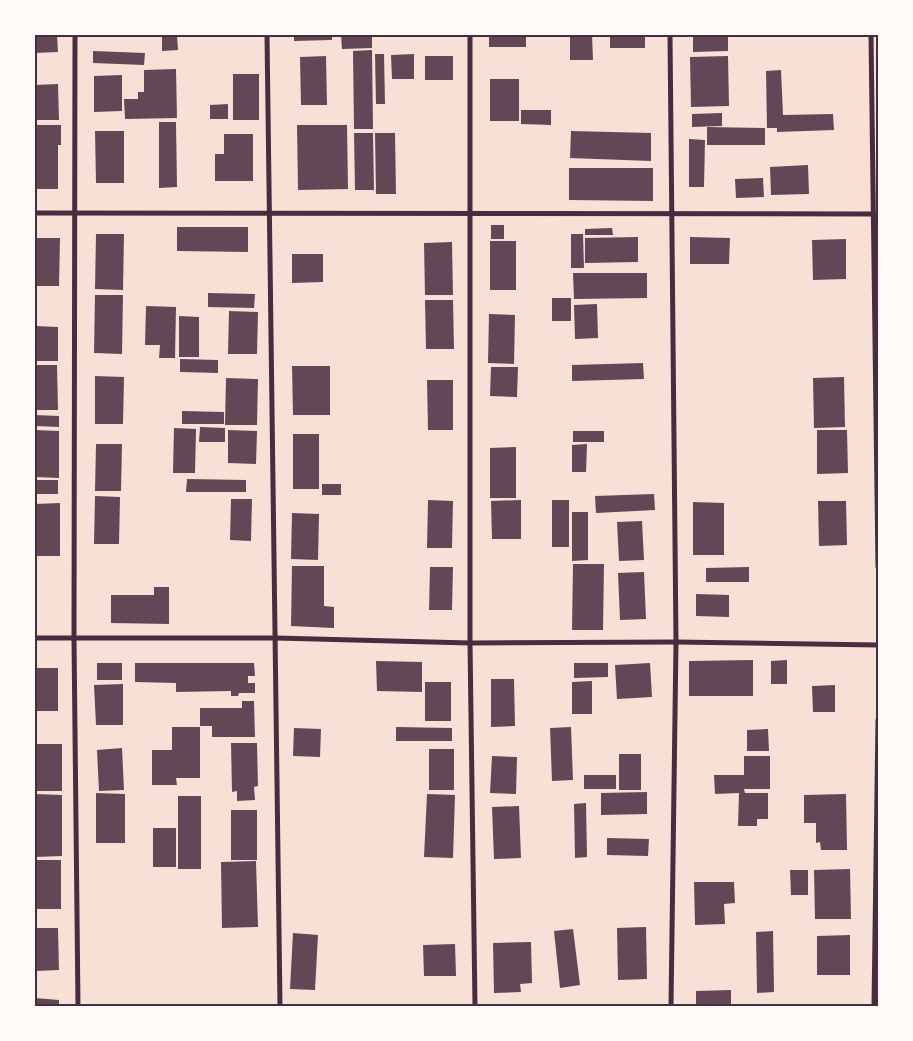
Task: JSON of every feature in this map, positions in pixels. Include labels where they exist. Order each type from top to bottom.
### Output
[{"type":"street","points":[[74,35],[74,639],[78,1006]]},
{"type":"street","points":[[267,35],[280,1006]]},
{"type":"street","points":[[470,35],[470,642],[475,1006]]},
{"type":"street","points":[[670,35],[676,642],[671,1006]]},
{"type":"street","points":[[871,35],[876,216],[878,567]]},
{"type":"street","points":[[35,213],[876,216]]},
{"type":"street","points":[[35,638],[276,638],[470,642],[676,642],[878,645]]},
{"type":"street","points":[[874,1006],[878,720]]},
{"type":"building","points":[[35,35],[57,35],[58,52],[35,53]]},
{"type":"building","points":[[162,35],[177,35],[178,50],[162,51]]},
{"type":"building","points":[[294,35],[332,35],[332,40],[294,41]]},
{"type":"building","points":[[341,35],[372,35],[372,48],[342,49]]},
{"type":"building","points":[[489,35],[526,35],[526,47],[489,47]]},
{"type":"building","points":[[570,35],[592,35],[593,60],[570,60]]},
{"type":"building","points":[[610,35],[645,35],[645,48],[610,48]]},
{"type":"building","points":[[693,35],[728,35],[728,51],[693,52]]},
{"type":"building","points":[[372,50],[373,129],[354,129],[353,51]]},
{"type":"building","points":[[93,51],[145,53],[144,65],[93,63]]},
{"type":"building","points":[[375,54],[384,54],[385,104],[376,104]]},
{"type":"building","points":[[414,54],[414,79],[392,79],[391,55]]},
{"type":"building","points":[[326,56],[327,105],[301,105],[300,57]]},
{"type":"building","points":[[425,56],[453,56],[453,80],[425,80]]},
{"type":"building","points":[[728,56],[729,106],[691,107],[690,57]]},
{"type":"building","points":[[176,69],[177,118],[125,119],[124,99],[138,99],[138,92],[144,92],[144,70]]},
{"type":"building","points":[[781,70],[783,115],[833,114],[834,130],[777,132],[777,128],[767,128],[766,71]]},
{"type":"building","points":[[233,74],[259,74],[259,120],[233,120]]},
{"type":"building","points":[[122,75],[122,111],[94,112],[94,76]]},
{"type":"building","points":[[490,79],[519,79],[519,121],[490,121]]},
{"type":"building","points":[[58,84],[59,120],[35,120],[35,85]]},
{"type":"building","points":[[228,104],[228,119],[210,119],[210,105]]},
{"type":"building","points":[[521,110],[551,110],[551,125],[521,124]]},
{"type":"building","points":[[722,113],[722,126],[692,127],[692,114]]},
{"type":"building","points":[[159,122],[176,122],[177,187],[159,188]]},
{"type":"building","points":[[35,125],[61,125],[61,145],[58,145],[58,189],[37,189]]},
{"type":"building","points":[[297,125],[347,125],[348,189],[298,190]]},
{"type":"building","points":[[707,127],[765,128],[765,145],[707,145]]},
{"type":"building","points":[[95,131],[124,131],[124,183],[96,183]]},
{"type":"building","points":[[571,131],[651,133],[651,161],[570,158]]},
{"type":"building","points":[[354,133],[373,133],[374,190],[355,190]]},
{"type":"building","points":[[375,133],[395,133],[396,194],[376,194]]},
{"type":"building","points":[[224,134],[253,134],[253,181],[215,181],[215,154],[224,154]]},
{"type":"building","points":[[689,139],[705,140],[704,187],[689,187]]},
{"type":"building","points":[[808,165],[809,194],[771,195],[770,167]]},
{"type":"building","points":[[569,168],[653,168],[653,201],[569,200]]},
{"type":"building","points":[[763,178],[764,197],[736,198],[735,179]]},
{"type":"building","points":[[491,225],[504,225],[504,239],[491,239]]},
{"type":"building","points":[[177,227],[248,227],[248,252],[177,251]]},
{"type":"building","points":[[612,228],[613,235],[585,235],[585,229]]},
{"type":"building","points":[[96,234],[124,234],[123,290],[95,289]]},
{"type":"building","points":[[571,234],[583,234],[584,268],[571,268]]},
{"type":"building","points":[[638,237],[638,262],[585,263],[585,238]]},
{"type":"building","points":[[690,237],[730,238],[729,264],[690,264]]},
{"type":"building","points":[[35,238],[60,238],[59,286],[35,286]]},
{"type":"building","points":[[846,239],[846,279],[813,280],[812,240]]},
{"type":"building","points":[[490,241],[516,241],[516,290],[490,290]]},
{"type":"building","points":[[452,242],[453,295],[425,295],[424,243]]},
{"type":"building","points":[[292,254],[323,254],[323,282],[292,283]]},
{"type":"building","points":[[573,273],[647,273],[647,298],[574,299]]},
{"type":"building","points":[[208,293],[255,294],[254,308],[208,307]]},
{"type":"building","points":[[95,295],[123,295],[122,354],[94,353]]},
{"type":"building","points":[[552,298],[571,298],[571,321],[552,321]]},
{"type":"building","points":[[425,300],[453,300],[454,349],[426,349]]},
{"type":"building","points":[[597,304],[598,338],[575,339],[574,305]]},
{"type":"building","points":[[146,306],[176,307],[175,358],[159,358],[160,345],[145,345]]},
{"type":"building","points":[[229,311],[258,312],[257,354],[228,354]]},
{"type":"building","points":[[489,314],[515,315],[514,364],[488,363]]},
{"type":"building","points":[[179,316],[199,317],[199,357],[179,357]]},
{"type":"building","points":[[35,326],[58,327],[58,361],[35,361]]},
{"type":"building","points":[[180,359],[218,360],[218,373],[180,372]]},
{"type":"building","points":[[643,363],[644,379],[572,381],[572,365]]},
{"type":"building","points":[[35,365],[57,365],[58,410],[35,410]]},
{"type":"building","points":[[292,366],[330,366],[330,415],[293,415]]},
{"type":"building","points":[[491,367],[518,367],[517,397],[490,396]]},
{"type":"building","points":[[95,376],[124,377],[123,424],[95,424]]},
{"type":"building","points":[[844,377],[845,427],[814,428],[813,378]]},
{"type":"building","points":[[226,378],[258,379],[257,425],[225,425]]},
{"type":"building","points":[[427,380],[453,380],[453,430],[428,430]]},
{"type":"building","points":[[182,411],[224,412],[224,424],[182,424]]},
{"type":"building","points":[[35,415],[59,416],[59,427],[35,426]]},
{"type":"building","points":[[200,427],[225,428],[225,442],[199,442]]},
{"type":"building","points":[[174,428],[196,429],[195,473],[173,473]]},
{"type":"building","points":[[35,430],[59,431],[59,478],[35,477]]},
{"type":"building","points":[[228,430],[257,431],[256,464],[228,463]]},
{"type":"building","points":[[817,430],[847,430],[848,473],[817,474]]},
{"type":"building","points":[[573,431],[604,431],[604,442],[573,442]]},
{"type":"building","points":[[293,434],[319,434],[319,489],[293,489]]},
{"type":"building","points":[[96,444],[122,444],[121,491],[95,491]]},
{"type":"building","points":[[587,444],[586,472],[572,472],[572,445]]},
{"type":"building","points":[[516,447],[516,498],[490,498],[490,448]]},
{"type":"building","points":[[187,479],[246,480],[246,492],[186,492]]},
{"type":"building","points":[[35,480],[58,480],[58,494],[35,494]]},
{"type":"building","points":[[322,484],[341,484],[341,495],[322,495]]},
{"type":"building","points":[[654,494],[655,510],[596,513],[595,496]]},
{"type":"building","points":[[95,496],[120,497],[119,544],[94,544]]},
{"type":"building","points":[[231,499],[252,499],[251,541],[230,540]]},
{"type":"building","points":[[428,500],[453,501],[452,548],[427,548]]},
{"type":"building","points":[[521,500],[521,539],[492,539],[491,501]]},
{"type":"building","points":[[552,500],[569,500],[569,547],[552,547]]},
{"type":"building","points":[[818,501],[846,501],[847,545],[819,546]]},
{"type":"building","points":[[693,502],[724,503],[724,555],[693,555]]},
{"type":"building","points":[[60,503],[60,556],[35,556],[35,504]]},
{"type":"building","points":[[572,512],[588,512],[588,560],[572,561]]},
{"type":"building","points":[[292,513],[319,514],[318,560],[291,559]]},
{"type":"building","points":[[642,521],[644,560],[619,561],[617,522]]},
{"type":"building","points":[[573,564],[604,564],[603,630],[572,630]]},
{"type":"building","points":[[292,566],[324,566],[324,606],[334,607],[334,628],[291,626]]},
{"type":"building","points":[[430,567],[453,567],[452,610],[429,610]]},
{"type":"building","points":[[749,567],[749,582],[706,582],[706,568]]},
{"type":"building","points":[[644,572],[646,619],[620,620],[618,573]]},
{"type":"building","points":[[154,587],[169,587],[169,624],[111,623],[111,595],[154,595]]},
{"type":"building","points":[[696,594],[729,595],[729,617],[696,616]]},
{"type":"building","points":[[753,660],[753,696],[689,696],[689,661]]},
{"type":"building","points":[[787,660],[787,684],[771,684],[771,661]]},
{"type":"building","points":[[376,661],[422,662],[422,692],[377,691]]},
{"type":"building","points":[[97,663],[122,663],[122,680],[97,680]]},
{"type":"building","points":[[135,663],[254,663],[255,676],[248,676],[248,683],[255,683],[255,693],[239,693],[238,696],[231,696],[231,691],[176,692],[176,683],[135,682]]},
{"type":"building","points":[[574,663],[608,663],[608,677],[574,678]]},
{"type":"building","points":[[650,663],[652,697],[617,699],[615,665]]},
{"type":"building","points":[[35,668],[58,668],[58,711],[35,711]]},
{"type":"building","points":[[491,679],[514,679],[515,726],[491,727]]},
{"type":"building","points":[[592,681],[592,714],[572,714],[572,682]]},
{"type":"building","points":[[425,682],[451,682],[451,721],[425,721]]},
{"type":"building","points":[[123,684],[123,725],[96,725],[94,685]]},
{"type":"building","points":[[835,685],[835,712],[813,712],[812,686]]},
{"type":"building","points":[[242,701],[254,701],[255,737],[212,737],[212,726],[200,726],[200,708],[242,708]]},
{"type":"building","points":[[172,727],[200,727],[200,778],[176,778],[177,785],[152,785],[152,750],[172,750]]},
{"type":"building","points":[[396,727],[452,728],[452,741],[396,741]]},
{"type":"building","points":[[571,727],[573,780],[552,781],[550,728]]},
{"type":"building","points":[[294,728],[321,729],[320,757],[293,756]]},
{"type":"building","points":[[768,729],[769,751],[747,751],[747,730]]},
{"type":"building","points":[[231,743],[257,743],[258,786],[254,787],[255,800],[237,801],[237,791],[232,792]]},
{"type":"building","points":[[35,744],[62,744],[62,791],[35,791]]},
{"type":"building","points":[[122,748],[124,790],[99,791],[97,750]]},
{"type":"building","points":[[429,749],[454,749],[454,790],[429,790]]},
{"type":"building","points":[[619,754],[641,754],[641,790],[619,790]]},
{"type":"building","points":[[492,756],[517,757],[516,794],[490,793]]},
{"type":"building","points":[[744,756],[770,756],[770,789],[744,789],[745,793],[768,793],[768,819],[757,819],[757,826],[738,826],[739,793],[715,794],[714,775],[744,775]]},
{"type":"building","points":[[584,775],[616,775],[616,789],[584,789]]},
{"type":"building","points":[[647,792],[647,814],[601,815],[601,793]]},
{"type":"building","points":[[96,793],[125,794],[125,843],[96,843]]},
{"type":"building","points":[[35,794],[62,795],[62,856],[35,857]]},
{"type":"building","points":[[427,794],[455,795],[453,858],[424,857]]},
{"type":"building","points":[[846,794],[847,850],[821,850],[820,842],[816,843],[816,823],[804,823],[804,795]]},
{"type":"building","points":[[178,796],[201,796],[201,869],[178,869]]},
{"type":"building","points":[[586,803],[587,857],[575,858],[574,804]]},
{"type":"building","points":[[519,806],[521,858],[494,859],[492,807]]},
{"type":"building","points":[[231,810],[257,810],[257,860],[231,860]]},
{"type":"building","points":[[153,828],[176,828],[176,867],[153,867]]},
{"type":"building","points":[[607,838],[649,839],[648,856],[607,855]]},
{"type":"building","points":[[35,860],[61,860],[61,909],[35,909]]},
{"type":"building","points":[[256,861],[258,927],[222,928],[221,862]]},
{"type":"building","points":[[850,869],[851,919],[815,919],[814,870]]},
{"type":"building","points":[[790,870],[808,870],[808,895],[791,895]]},
{"type":"building","points":[[694,882],[734,882],[735,903],[724,904],[725,924],[695,925]]},
{"type":"building","points":[[646,927],[647,979],[618,980],[617,928]]},
{"type":"building","points":[[35,928],[58,928],[59,970],[35,971]]},
{"type":"building","points":[[573,929],[580,985],[560,988],[554,931]]},
{"type":"building","points":[[773,931],[774,992],[757,993],[756,932]]},
{"type":"building","points":[[293,933],[318,935],[315,990],[290,989]]},
{"type":"building","points":[[850,935],[850,975],[817,975],[817,936]]},
{"type":"building","points":[[531,942],[532,983],[520,984],[521,992],[494,993],[493,943]]},
{"type":"building","points":[[455,944],[456,976],[424,976],[423,945]]},
{"type":"building","points":[[731,990],[731,1006],[696,1006],[696,991]]},
{"type":"building","points":[[35,998],[59,1000],[59,1006],[35,1006]]}]
